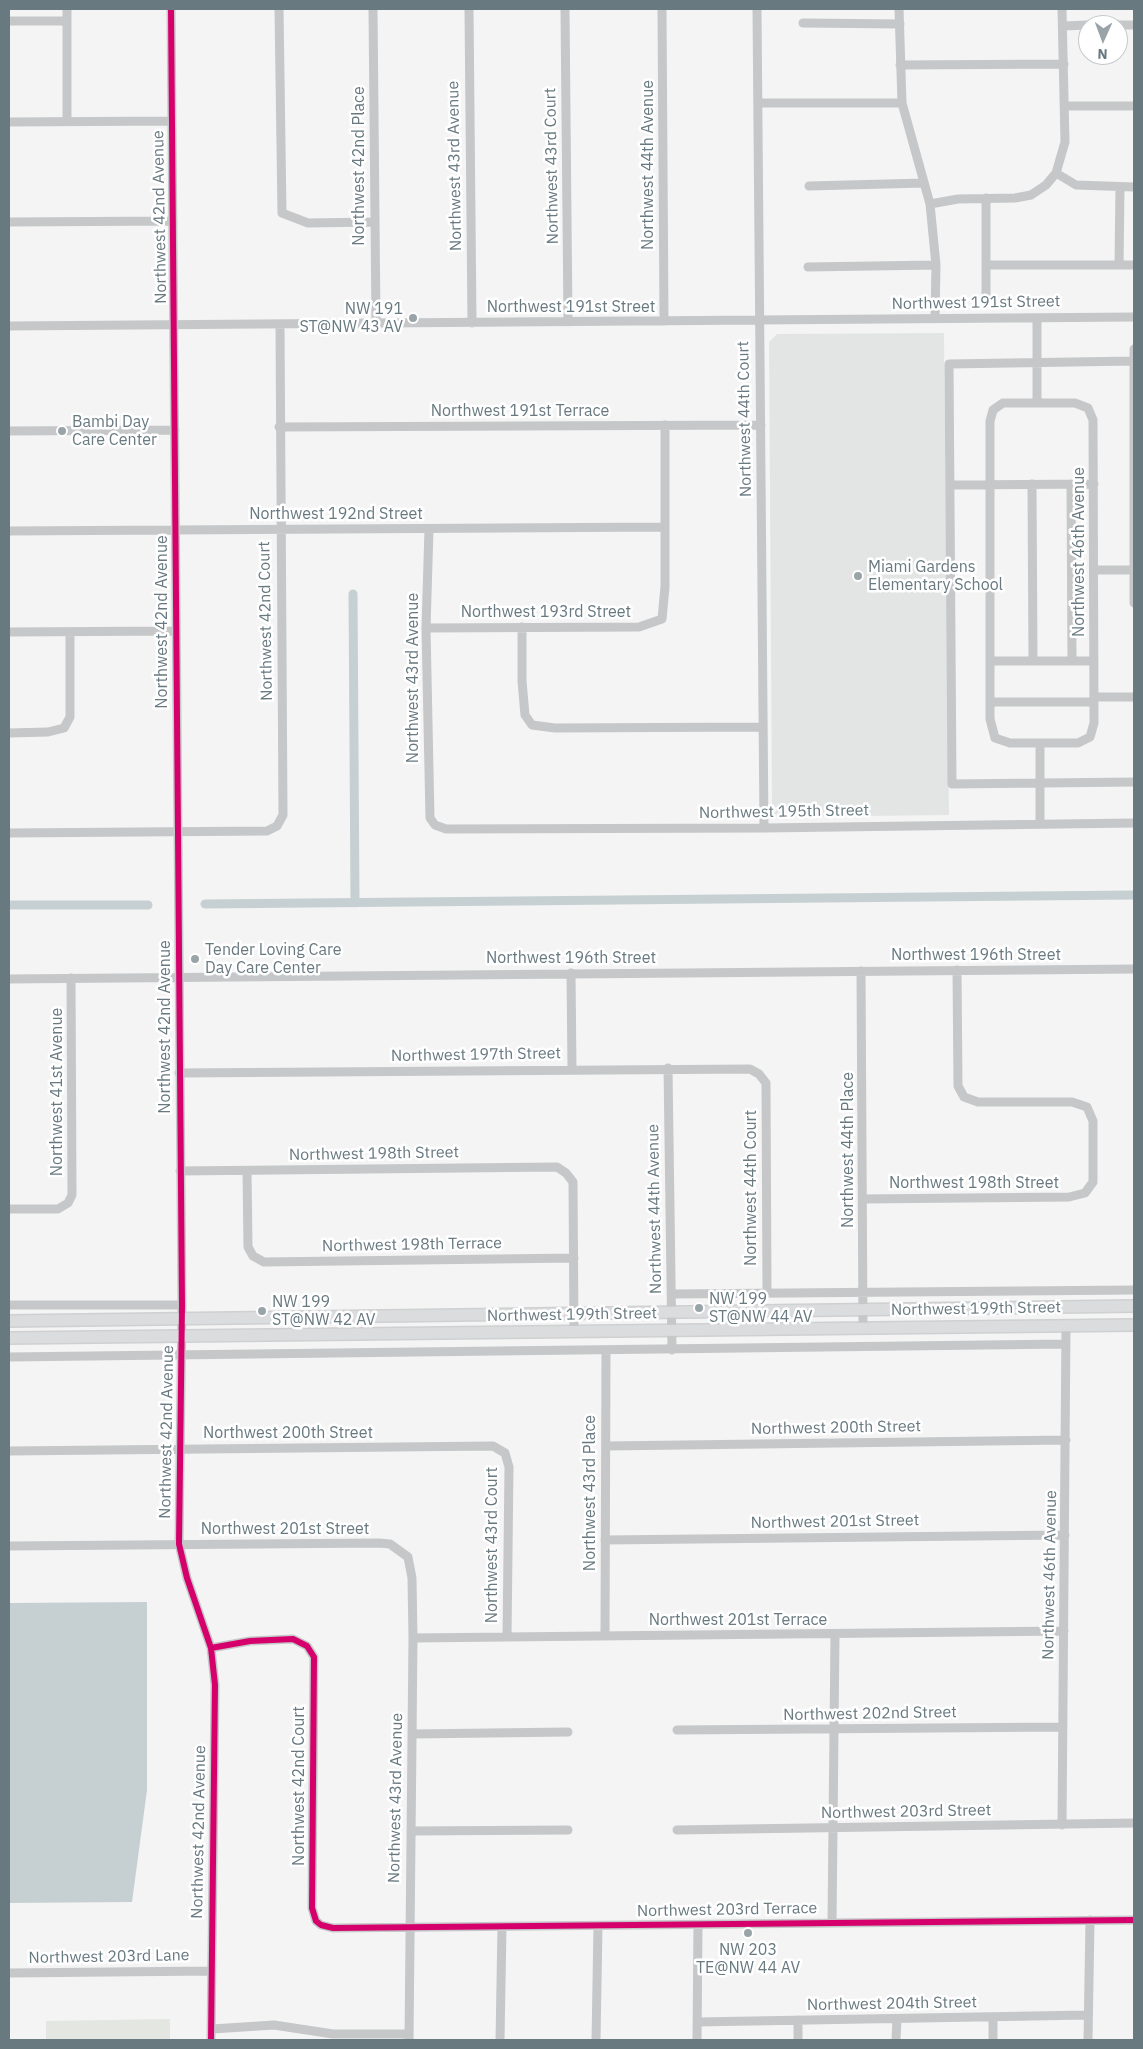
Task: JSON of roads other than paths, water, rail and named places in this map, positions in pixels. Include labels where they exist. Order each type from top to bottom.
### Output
[{"type":"main road","name":"Northwest 199th Street","points":[[9,1321],[672,1314],[1134,1306]]},
{"type":"main road","name":"Northwest 199th Street","points":[[9,1338],[1134,1325]]},
{"type":"street","points":[[67,9],[67,121]]},
{"type":"street","name":"Northwest 42nd Avenue","points":[[172,9],[176,832],[182,1305],[179,1544],[187,1578],[211,1648],[215,1685],[210,1971],[211,2040]]},
{"type":"street","points":[[279,9],[282,214],[308,223],[374,222]]},
{"type":"street","name":"Northwest 42nd Place","points":[[373,9],[376,324]]},
{"type":"street","name":"Northwest 43rd Avenue","points":[[469,9],[472,323]]},
{"type":"street","name":"Northwest 43rd Court","points":[[565,9],[568,322]]},
{"type":"street","name":"Northwest 44th Avenue","points":[[662,9],[664,322]]},
{"type":"street","name":"Northwest 44th Court","points":[[757,9],[761,425],[761,726],[764,828]]},
{"type":"street","points":[[899,9],[902,103],[930,204],[936,265],[935,319]]},
{"type":"street","points":[[930,204],[943,200],[1015,198],[1031,195],[1046,185],[1056,173],[1065,142],[1064,26],[1062,9]]},
{"type":"street","points":[[9,21],[67,21]]},
{"type":"street","points":[[803,23],[900,24]]},
{"type":"street","points":[[1064,26],[1078,25]]},
{"type":"street","points":[[900,66],[1064,64]]},
{"type":"street","points":[[758,103],[902,103]]},
{"type":"street","points":[[1065,106],[1134,106]]},
{"type":"street","points":[[9,122],[172,121]]},
{"type":"street","points":[[1056,173],[1076,184],[1134,187]]},
{"type":"street","points":[[809,186],[924,183]]},
{"type":"street","points":[[1119,265],[1120,187]]},
{"type":"street","points":[[986,198],[986,298]]},
{"type":"street","points":[[9,222],[173,221]]},
{"type":"street","points":[[808,267],[936,265]]},
{"type":"street","points":[[986,265],[1134,265]]},
{"type":"street","name":"Northwest 191st Street","points":[[9,326],[1134,317]]},
{"type":"street","points":[[1037,318],[1037,403],[1003,403],[993,410],[990,421],[992,661],[990,720],[996,738],[1010,743],[1040,743],[1040,824]]},
{"type":"street","name":"Northwest 42nd Court","points":[[176,832],[267,831],[277,826],[283,815],[279,427],[280,324]]},
{"type":"street","points":[[1134,349],[1134,603]]},
{"type":"street","points":[[1134,362],[950,364],[952,784],[1134,782]]},
{"type":"street","name":"Northwest 46th Avenue","points":[[1037,403],[1075,403],[1088,408],[1093,420],[1094,484],[1094,723],[1090,737],[1078,743],[1040,743]]},
{"type":"street","points":[[664,527],[665,425]]},
{"type":"street","name":"Northwest 191st Terrace","points":[[279,427],[761,425]]},
{"type":"street","points":[[9,431],[175,430]]},
{"type":"street","points":[[1032,484],[1033,661]]},
{"type":"street","points":[[1071,484],[1072,661]]},
{"type":"street","points":[[951,485],[1094,484]]},
{"type":"street","name":"Northwest 192nd Street","points":[[9,531],[664,527]]},
{"type":"street","name":"Northwest 193rd Street","points":[[426,628],[639,627],[662,619],[665,586],[664,527]]},
{"type":"street","name":"Northwest 43rd Avenue","points":[[429,529],[426,628],[430,818],[435,826]]},
{"type":"street","points":[[1094,570],[1134,570]]},
{"type":"street","points":[[522,627],[524,715],[532,725],[555,728],[604,726],[761,726]]},
{"type":"street","points":[[9,632],[176,631]]},
{"type":"street","points":[[9,733],[48,732],[64,728],[70,717],[70,632]]},
{"type":"street","points":[[992,661],[1094,661]]},
{"type":"street","points":[[990,700],[1134,697]]},
{"type":"street","name":"Northwest 195th Street","points":[[435,826],[446,829],[764,828],[1134,823]]},
{"type":"street","points":[[9,833],[176,832]]},
{"type":"street","name":"Northwest 196th Street","points":[[9,979],[1134,969]]},
{"type":"street","name":"Northwest 198th Street","points":[[863,1199],[1069,1197],[1085,1193],[1093,1182],[1093,1120],[1087,1107],[1072,1102],[978,1102],[964,1097],[958,1086],[957,970]]},
{"type":"street","name":"Northwest 44th Place","points":[[861,971],[863,1329]]},
{"type":"street","points":[[571,973],[572,1069]]},
{"type":"street","name":"Northwest 41st Avenue","points":[[9,1208],[58,1209],[68,1203],[72,1195],[71,978]]},
{"type":"street","name":"Northwest 44th Avenue","points":[[668,1068],[672,1350]]},
{"type":"street","name":"Northwest 197th Street","points":[[179,1073],[668,1068],[750,1069],[760,1074],[766,1083]]},
{"type":"street","name":"Northwest 44th Court","points":[[766,1083],[767,1293]]},
{"type":"street","name":"Northwest 198th Street","points":[[180,1171],[557,1167],[566,1173],[573,1182],[574,1258]]},
{"type":"street","name":"Northwest 198th Terrace","points":[[247,1171],[248,1248],[253,1256],[264,1262],[574,1258]]},
{"type":"street","points":[[574,1258],[574,1332]]},
{"type":"street","points":[[672,1294],[863,1294],[1134,1290]]},
{"type":"street","points":[[9,1305],[182,1305]]},
{"type":"street","name":"Northwest 46th Avenue","points":[[1062,1825],[1066,1326]]},
{"type":"street","points":[[9,1357],[1066,1344]]},
{"type":"street","name":"Northwest 43rd Place","points":[[605,1636],[606,1350]]},
{"type":"street","name":"Northwest 200th Street","points":[[606,1446],[1066,1440]]},
{"type":"street","name":"Northwest 200th Street","points":[[9,1451],[493,1446],[505,1454]]},
{"type":"street","name":"Northwest 43rd Court","points":[[505,1454],[510,1467],[507,1637]]},
{"type":"street","name":"Northwest 201st Street","points":[[605,1540],[1065,1535]]},
{"type":"street","name":"Northwest 201st Street","points":[[9,1546],[379,1543],[390,1544],[408,1557]]},
{"type":"street","name":"Northwest 43rd Avenue","points":[[408,1557],[412,1578],[413,1638],[409,2037]]},
{"type":"street","name":"Northwest 201st Terrace","points":[[413,1638],[1064,1631]]},
{"type":"street","points":[[832,1923],[835,1634]]},
{"type":"street","name":"Northwest 42nd Court","points":[[211,1648],[250,1641],[294,1639],[308,1646],[314,1657],[312,1908],[316,1921],[321,1925]]},
{"type":"street","name":"Northwest 202nd Street","points":[[677,1730],[1063,1727]]},
{"type":"street","points":[[412,1734],[568,1732]]},
{"type":"street","name":"Northwest 203rd Street","points":[[677,1830],[1134,1823]]},
{"type":"street","points":[[411,1831],[568,1830]]},
{"type":"street","points":[[1088,2040],[1090,1920]]},
{"type":"street","name":"Northwest 203rd Terrace","points":[[321,1925],[333,1928],[410,1928],[1134,1920]]},
{"type":"street","points":[[697,2040],[698,1925]]},
{"type":"street","points":[[596,2040],[598,1926]]},
{"type":"street","points":[[500,2040],[502,1927]]},
{"type":"street","name":"Northwest 203rd Lane","points":[[9,1973],[210,1971]]},
{"type":"street","name":"Northwest 204th Street","points":[[697,2022],[1088,2015]]},
{"type":"street","points":[[993,2017],[993,2040]]},
{"type":"street","points":[[896,2040],[897,2019]]},
{"type":"street","points":[[798,2020],[798,2040]]},
{"type":"street","points":[[212,2029],[274,2025],[333,2034],[409,2037]]},
{"type":"waterway","points":[[353,594],[355,903]]},
{"type":"waterway","points":[[205,904],[1134,895]]},
{"type":"waterway","points":[[9,905],[148,905]]},
{"type":"place","name":"NW 191 ST@NW 43 AV","points":[[413,318]]},
{"type":"place","name":"Bambi Day Care Center","points":[[62,431]]},
{"type":"place","name":"Miami Gardens Elementary School","points":[[858,576]]},
{"type":"place","name":"Tender Loving Care Day Care Center","points":[[195,959]]},
{"type":"place","name":"NW 199 ST@NW 44 AV","points":[[699,1308]]},
{"type":"place","name":"NW 199 ST@NW 42 AV","points":[[262,1311]]},
{"type":"place","name":"NW 203 TE@NW 44 AV","points":[[748,1933]]}]
